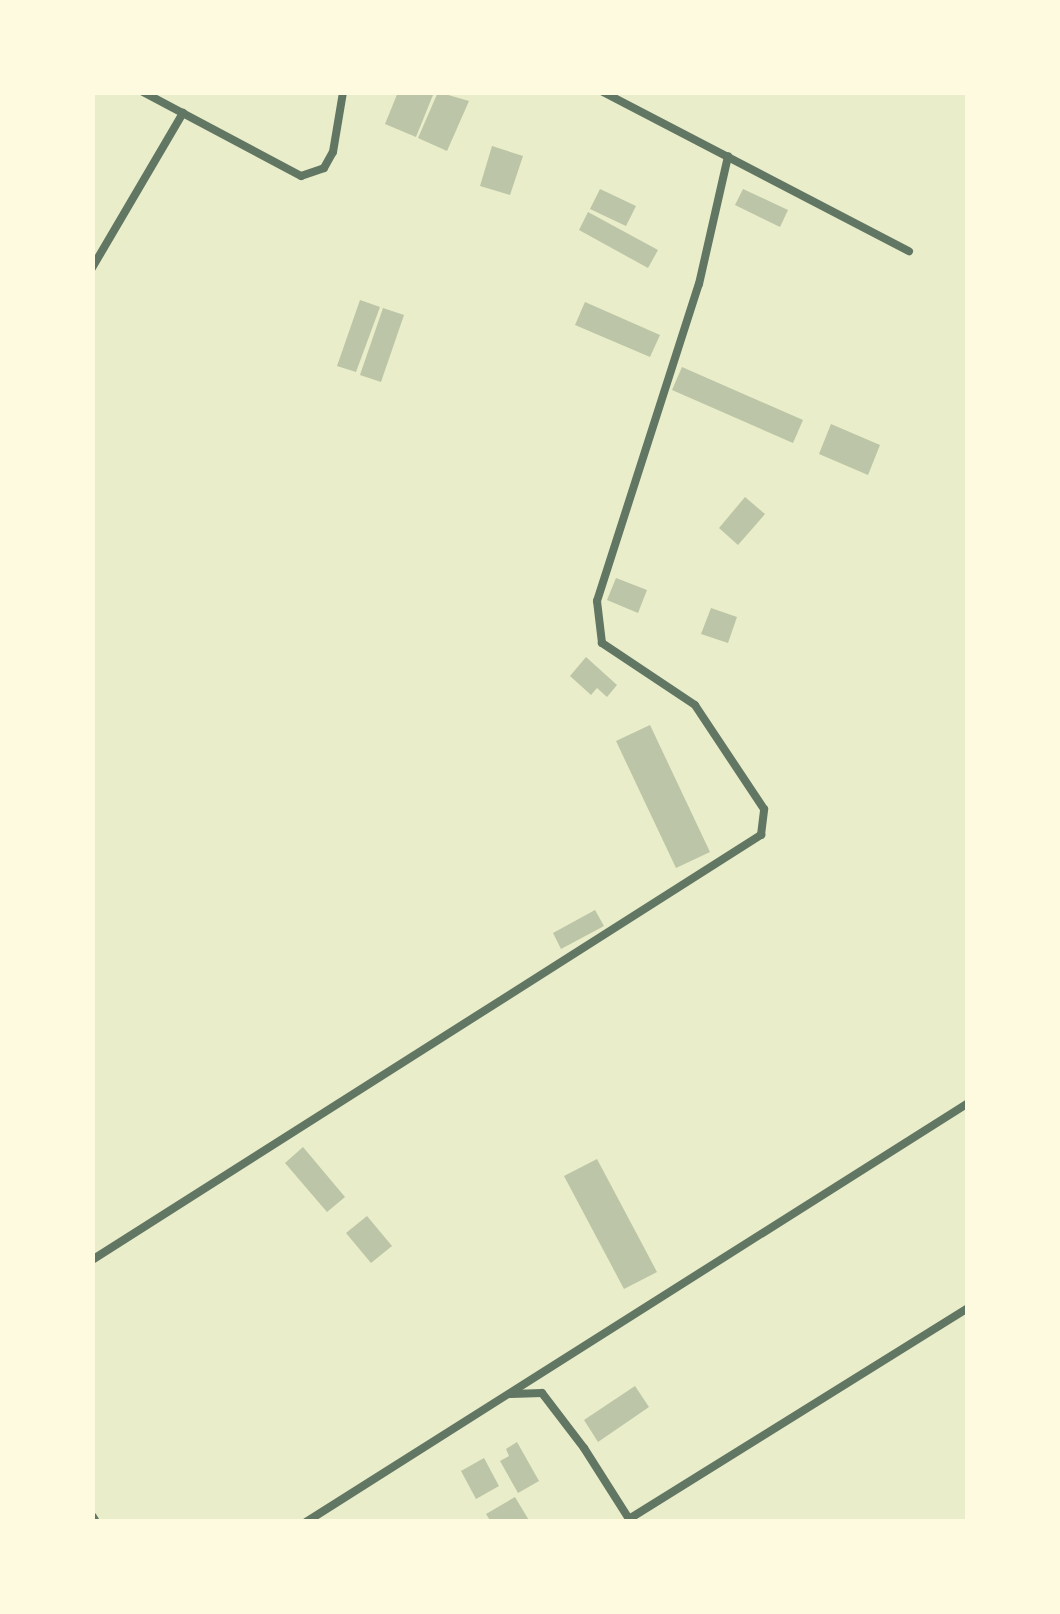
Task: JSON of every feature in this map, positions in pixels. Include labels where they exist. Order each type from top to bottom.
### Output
[{"type":"street","points":[[143,92],[301,176],[324,168],[333,152],[343,92]]},
{"type":"street","points":[[603,92],[910,251]]},
{"type":"street","points":[[92,268],[183,113]]},
{"type":"street","points":[[92,1260],[761,835],[764,810],[695,705],[602,643],[596,601],[700,284],[728,156]]},
{"type":"street","points":[[306,1522],[968,1103]]},
{"type":"street","points":[[506,1394],[542,1392],[584,1448],[629,1520],[968,1308]]},
{"type":"building","points":[[398,92],[433,95],[416,137],[385,124]]},
{"type":"building","points":[[438,92],[469,101],[447,151],[418,138]]},
{"type":"building","points":[[492,146],[523,156],[510,195],[480,186]]},
{"type":"building","points":[[600,189],[636,206],[626,226],[590,209]]},
{"type":"building","points":[[743,189],[788,210],[780,227],[735,205]]},
{"type":"building","points":[[588,212],[658,250],[648,268],[579,230]]},
{"type":"building","points":[[360,300],[380,307],[356,372],[337,366]]},
{"type":"building","points":[[585,302],[660,335],[650,357],[575,325]]},
{"type":"building","points":[[383,308],[404,315],[381,382],[360,375]]},
{"type":"building","points":[[682,367],[803,420],[793,443],[672,390]]},
{"type":"building","points":[[831,424],[880,445],[868,475],[819,454]]},
{"type":"building","points":[[745,497],[765,514],[738,545],[719,528]]},
{"type":"building","points":[[616,578],[647,590],[638,613],[607,600]]},
{"type":"building","points":[[711,608],[737,617],[728,643],[701,634]]},
{"type":"building","points":[[586,657],[617,685],[607,697],[597,688],[591,695],[570,676]]},
{"type":"building","points":[[650,725],[710,852],[676,868],[616,741]]},
{"type":"building","points":[[595,910],[604,926],[561,949],[553,933]]},
{"type":"building","points":[[303,1147],[345,1197],[327,1212],[285,1163]]},
{"type":"building","points":[[597,1159],[657,1272],[624,1289],[564,1176]]},
{"type":"building","points":[[367,1216],[392,1246],[371,1263],[346,1233]]},
{"type":"building","points":[[635,1386],[649,1407],[598,1442],[584,1420]]},
{"type":"building","points":[[517,1442],[539,1481],[518,1493],[500,1461],[509,1456],[506,1449]]},
{"type":"building","points":[[484,1458],[499,1486],[476,1499],[461,1471]]},
{"type":"building","points":[[515,1497],[530,1522],[491,1522],[486,1514]]}]
